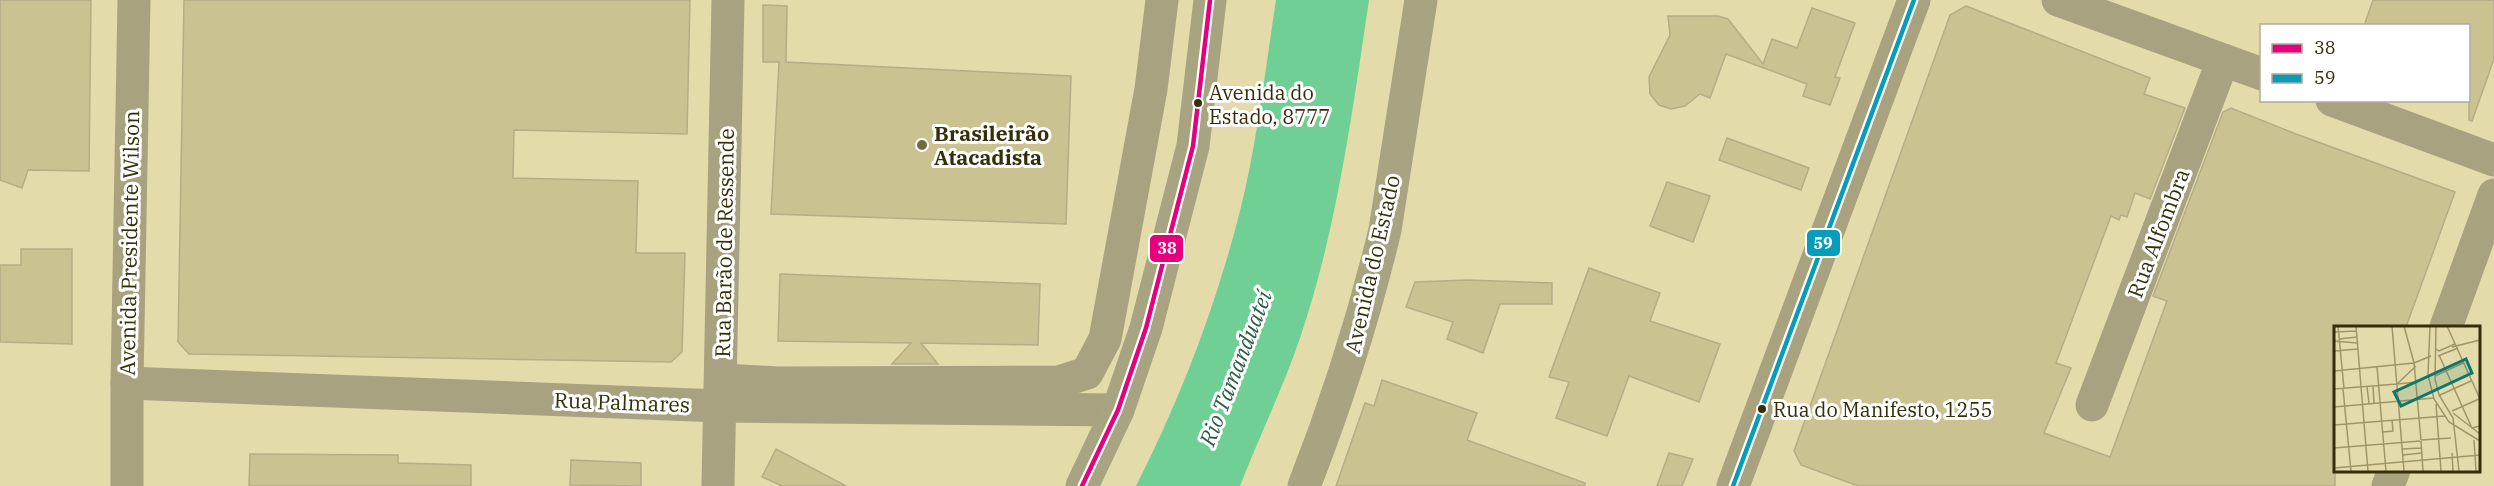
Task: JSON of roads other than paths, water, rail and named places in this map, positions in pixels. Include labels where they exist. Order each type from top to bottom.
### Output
[{"type":"highway","points":[[1082,486],[1118,410],[1146,328],[1193,146],[1210,0]]},
{"type":"highway","name":"Avenida do Estado","points":[[1304,486],[1348,364],[1385,230],[1421,0]]},
{"type":"main road","name":"Avenida Presidente Wilson","points":[[127,486],[134,0]]},
{"type":"main road","points":[[1733,486],[1914,0]]},
{"type":"main road","points":[[2446,326],[2494,195]]},
{"type":"main road","points":[[2388,486],[2394,471]]},
{"type":"street","name":"Rua Barão de Ressende","points":[[718,486],[728,0]]},
{"type":"street","points":[[721,393],[778,383],[1059,382],[1087,373],[1105,339],[1151,88],[1162,0]]},
{"type":"street","points":[[2058,0],[2260,73]]},
{"type":"street","name":"Rua Alfombra","points":[[2092,405],[2223,60]]},
{"type":"street","points":[[2337,102],[2494,160]]},
{"type":"street","name":"Rua Palmares","points":[[127,383],[721,393],[1118,410]]},
{"type":"water","name":"Rio Tamanduateí","points":[[1276,0],[1369,0],[1342,171],[1313,297],[1279,394],[1240,486],[1136,486],[1182,387],[1229,250],[1251,162]]},
{"type":"place","name":"Avenida do Estado, 8777","points":[[1198,103]]},
{"type":"place","name":"Brasileirão Atacadista","points":[[922,145]]},
{"type":"place","name":"Rua do Manifesto, 1255","points":[[1762,409]]}]
